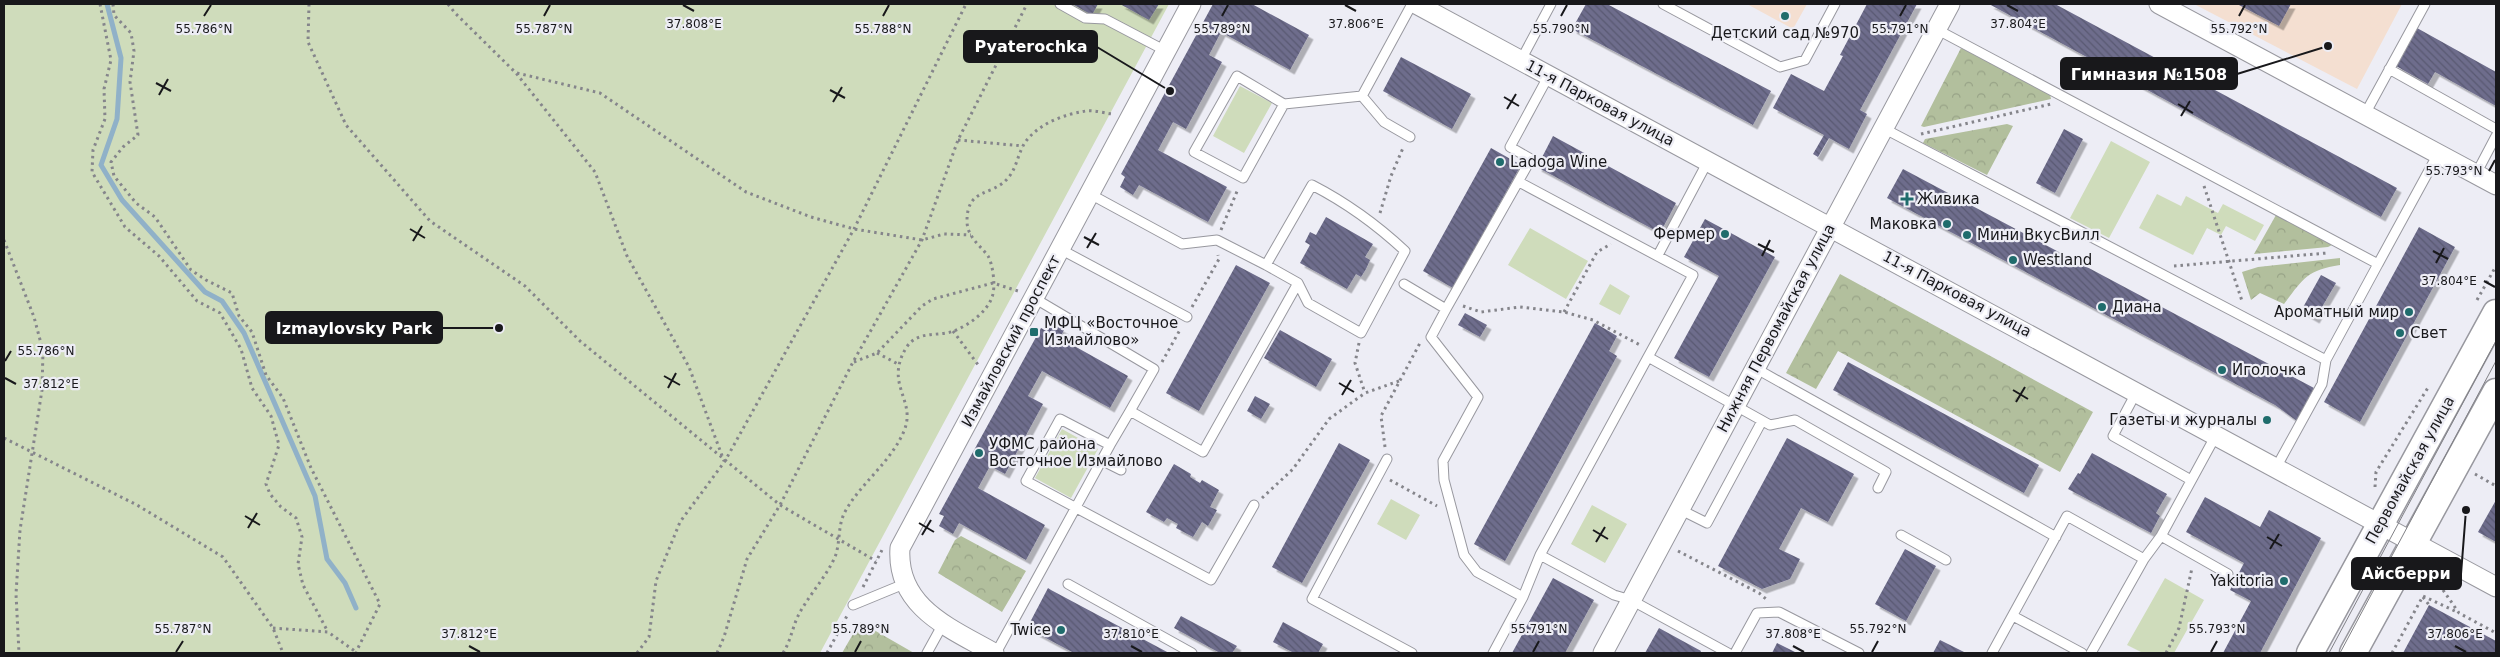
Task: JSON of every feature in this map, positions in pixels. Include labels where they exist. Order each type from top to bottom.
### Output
[{"type":"main road","name":"Первомайская улица","points":[[2310,653],[2381,523],[2484,311]]},
{"type":"main road","points":[[2353,653],[2496,392]]},
{"type":"street","name":"Измайловский проспект","points":[[904,584],[899,562],[900,548],[1191,4]]},
{"type":"street","name":"11-я Парковая улица","points":[[1416,4],[2496,586]]},
{"type":"street","name":"Нижняя Первомайская улица","points":[[1602,653],[1950,4]]},
{"type":"street","points":[[2159,4],[2496,185]]},
{"type":"street","points":[[904,584],[917,604],[943,624],[995,653]]},
{"type":"lane","points":[[1060,4],[1085,18],[1105,19],[1166,51]]},
{"type":"lane","points":[[1362,96],[1412,4]]},
{"type":"lane","points":[[1521,60],[1551,4]]},
{"type":"lane","points":[[1662,4],[1780,67],[1805,60],[1835,4]]},
{"type":"lane","points":[[2364,114],[2425,4]]},
{"type":"lane","points":[[1936,29],[2378,264]]},
{"type":"lane","points":[[2389,69],[2496,129]]},
{"type":"lane","points":[[1523,598],[1478,572],[1464,555],[1444,480],[1443,460],[1478,397],[1431,337],[1530,160],[1510,147],[1549,75]]},
{"type":"lane","points":[[1284,104],[1243,178],[1194,152],[1237,76],[1284,104],[1362,96]]},
{"type":"lane","points":[[1362,96],[1384,122],[1410,137]]},
{"type":"lane","points":[[1883,128],[2326,360]]},
{"type":"lane","points":[[2476,174],[2496,136]]},
{"type":"lane","points":[[2276,466],[2322,384],[2326,360],[2438,154]]},
{"type":"lane","points":[[1658,255],[1708,161]]},
{"type":"lane","points":[[1493,653],[1523,598],[1540,554],[1693,275],[1519,182]]},
{"type":"lane","points":[[1090,194],[1182,244],[1217,240],[1266,265],[1298,283],[1308,303],[1361,333],[1405,251],[1376,224],[1343,202],[1312,185],[1266,265]]},
{"type":"lane","points":[[1060,249],[1187,317]]},
{"type":"lane","points":[[1130,411],[1203,452],[1298,283]]},
{"type":"lane","points":[[1404,284],[1448,306]]},
{"type":"lane","points":[[995,653],[1101,460],[1154,369],[1034,298]]},
{"type":"lane","points":[[1649,354],[1770,425],[1795,420],[1886,472],[1878,488]]},
{"type":"lane","points":[[1755,368],[2056,537]]},
{"type":"lane","points":[[2137,391],[2113,436],[2192,480]]},
{"type":"lane","points":[[1110,445],[1060,419],[1026,481],[1211,580],[1254,505]]},
{"type":"lane","points":[[1679,509],[1707,523],[1762,421]]},
{"type":"lane","points":[[2092,653],[2144,560],[2161,536],[2217,435]]},
{"type":"lane","points":[[1387,459],[1312,599],[1412,653]]},
{"type":"lane","points":[[1101,460],[1121,470]]},
{"type":"lane","points":[[1992,653],[2067,516],[2144,560]]},
{"type":"lane","points":[[1901,535],[1946,560]]},
{"type":"lane","points":[[2161,536],[2228,574]]},
{"type":"lane","points":[[1540,554],[1614,595],[1631,600],[1728,653]]},
{"type":"lane","points":[[853,605],[904,584]]},
{"type":"lane","points":[[1068,584],[1190,653]]},
{"type":"lane","points":[[1735,653],[1757,613],[1779,612],[1859,653]]},
{"type":"lane","points":[[2013,616],[2082,653]]},
{"type":"lane","points":[[926,653],[943,624]]},
{"type":"path","points":[[100,4],[111,60],[104,89],[106,119],[93,150],[92,172],[124,227],[159,256],[197,301],[220,313],[241,349],[252,388],[272,416],[279,445],[266,484],[270,494],[281,508],[296,518],[302,537],[298,564],[303,585],[328,632],[356,653],[380,604],[311,468],[283,398],[266,375],[252,332],[239,316],[232,293],[191,270],[155,216],[136,203],[114,176],[111,162],[122,147],[138,135],[130,82],[134,51],[131,34],[114,15],[113,4]]},
{"type":"path","points":[[309,4],[308,42],[346,125],[430,221],[525,286],[580,341],[780,505],[876,561],[827,653]]},
{"type":"path","points":[[448,4],[454,13],[516,72],[595,172],[627,256],[689,367],[725,461]]},
{"type":"path","points":[[637,653],[649,638],[656,581],[680,522],[725,461],[854,229],[966,4]]},
{"type":"path","points":[[717,653],[724,637],[747,559],[780,505],[853,362],[922,240],[958,140],[1028,4]]},
{"type":"path","points":[[516,72],[600,93],[746,192],[811,217],[854,229],[922,240],[944,234],[971,235]]},
{"type":"path","points":[[1903,138],[2069,100]]},
{"type":"path","points":[[783,653],[788,645],[797,619],[835,557],[840,539],[840,522],[847,508],[889,458],[905,430],[906,404],[897,380],[898,364],[907,346],[921,335],[953,331],[978,317],[993,296],[994,283],[989,257],[971,235],[967,223],[969,208],[975,196],[1008,179],[1027,140],[1053,120],[1088,111],[1132,116]]},
{"type":"path","points":[[1376,224],[1391,176],[1410,137]]},
{"type":"path","points":[[958,140],[1023,146]]},
{"type":"path","points":[[2198,169],[2249,320]]},
{"type":"path","points":[[1162,362],[1219,258],[1217,240],[1243,178]]},
{"type":"path","points":[[1564,312],[1597,252],[1623,236]]},
{"type":"path","points":[[4,240],[34,317],[43,351],[42,390],[20,530],[16,594],[19,653]]},
{"type":"path","points":[[2151,268],[2352,250]]},
{"type":"path","points":[[2484,311],[2496,266]]},
{"type":"path","points":[[853,362],[877,353],[928,302],[994,283],[1034,298]]},
{"type":"path","points":[[1448,306],[1481,312],[1520,307],[1564,312],[1593,320],[1649,354]]},
{"type":"path","points":[[953,331],[979,367]]},
{"type":"path","points":[[1361,333],[1355,363],[1365,393]]},
{"type":"path","points":[[1387,459],[1381,416],[1422,339]]},
{"type":"path","points":[[877,353],[898,364]]},
{"type":"path","points":[[1254,505],[1293,469],[1329,419],[1365,393],[1399,381]]},
{"type":"path","points":[[2375,490],[2376,472],[2430,384]]},
{"type":"path","points":[[4,438],[32,454],[137,504],[223,557],[274,628],[283,653]]},
{"type":"path","points":[[2471,472],[2496,486]]},
{"type":"path","points":[[1378,474],[1454,515]]},
{"type":"path","points":[[1678,551],[1759,594],[1779,612]]},
{"type":"path","points":[[2166,653],[2180,628],[2195,555]]},
{"type":"path","points":[[2443,590],[2459,612]]},
{"type":"path","points":[[2423,596],[2459,612],[2496,633]]},
{"type":"path","points":[[2423,596],[2429,605]]},
{"type":"path","points":[[2392,653],[2423,596]]},
{"type":"path","points":[[274,628],[328,632]]},
{"type":"shaded area","name":"Детский сад №970","points":[[1747,4],[1807,4],[1793,29]]},
{"type":"shaded area","points":[[2194,4],[2402,4],[2357,89]]},
{"type":"green space","points":[[4,4],[1169,4],[820,653],[4,653]]},
{"type":"green space","points":[[1961,48],[2050,94],[2051,99],[1924,127],[1921,126]]},
{"type":"green space","points":[[1240,86],[1272,103],[1244,153],[1213,136]]},
{"type":"green space","points":[[2007,124],[2013,126],[1987,175],[1923,143],[1925,139]]},
{"type":"green space","points":[[2111,141],[2150,162],[2109,238],[2070,218]]},
{"type":"green space","points":[[2157,194],[2181,206],[2186,196],[2218,213],[2223,204],[2264,225],[2255,241],[2226,226],[2221,235],[2207,228],[2193,255],[2139,228]]},
{"type":"green space","points":[[2276,215],[2332,245],[2328,247],[2254,254]]},
{"type":"green space","points":[[1530,228],[1588,261],[1566,299],[1508,265]]},
{"type":"green space","points":[[2340,258],[2340,265],[2320,270],[2307,277],[2284,304],[2260,293],[2251,300],[2242,272],[2258,267]]},
{"type":"green space","points":[[1840,274],[2093,412],[2060,472],[1838,351],[1816,389],[1786,373]]},
{"type":"green space","points":[[1610,284],[1630,296],[1620,315],[1599,304]]},
{"type":"green space","points":[[1062,429],[1098,449],[1071,498],[1035,478]]},
{"type":"green space","points":[[1391,499],[1420,515],[1406,540],[1377,524]]},
{"type":"green space","points":[[1592,505],[1627,524],[1605,563],[1571,544]]},
{"type":"green space","points":[[961,536],[1026,571],[1002,612],[938,573],[955,540]]},
{"type":"green space","points":[[2165,578],[2204,600],[2174,653],[2143,653],[2127,645]]},
{"type":"green space","points":[[860,622],[914,653],[842,653]]},
{"type":"building","points":[[1072,4],[1098,4],[1092,15]]},
{"type":"building","points":[[1120,4],[1159,4],[1149,20]]},
{"type":"building","points":[[1213,4],[1252,4],[1309,35],[1290,70],[1221,32],[1209,55],[1222,62],[1186,129],[1173,122],[1158,150],[1227,187],[1208,222],[1139,185],[1133,195],[1120,187],[1125,177],[1121,174]]},
{"type":"building","points":[[1586,4],[1607,4],[1771,91],[1753,125],[1572,29]]},
{"type":"building","points":[[1867,4],[1917,4],[1860,110],[1867,114],[1849,149],[1829,138],[1818,157],[1813,154],[1824,135],[1773,108],[1791,74],[1824,91],[1843,56],[1840,55]]},
{"type":"building","points":[[1989,4],[2055,4],[2397,188],[2381,217]]},
{"type":"building","points":[[2237,4],[2291,4],[2279,26]]},
{"type":"building","points":[[2417,28],[2496,72],[2496,106],[2435,72],[2428,84],[2396,66]]},
{"type":"building","points":[[1401,57],[1471,94],[1452,129],[1383,91]]},
{"type":"building","points":[[2064,129],[2083,139],[2055,193],[2036,183]]},
{"type":"building","points":[[1553,136],[1676,203],[1660,233],[1537,167]]},
{"type":"building","points":[[1491,148],[1521,165],[1453,288],[1423,271]]},
{"type":"building","points":[[1903,169],[2314,388],[2297,421],[2275,405],[1887,198]]},
{"type":"building","points":[[1326,217],[1373,244],[1365,257],[1370,260],[1366,269],[1361,277],[1356,274],[1347,289],[1300,263],[1310,245],[1305,242],[1310,232],[1316,235]]},
{"type":"building","points":[[1705,219],[1775,257],[1709,377],[1674,358],[1719,276],[1684,257]]},
{"type":"building","points":[[2419,227],[2455,247],[2360,422],[2324,402]]},
{"type":"building","points":[[1236,265],[1270,283],[1199,411],[1166,393]]},
{"type":"building","points":[[2321,275],[2336,283],[2315,319],[2301,311]]},
{"type":"building","points":[[1465,313],[1487,325],[1480,337],[1458,325]]},
{"type":"building","points":[[1052,323],[1064,330],[1060,338],[1128,376],[1110,408],[1042,371],[1028,396],[1043,404],[1005,474],[990,466],[978,488],[1045,525],[1026,560],[959,523],[953,534],[939,526],[944,516],[939,514],[1041,328],[1047,331]]},
{"type":"building","points":[[1595,323],[1617,336],[1609,351],[1617,356],[1505,561],[1474,544]]},
{"type":"building","points":[[1280,330],[1332,359],[1316,387],[1264,358]]},
{"type":"building","points":[[1848,362],[2039,465],[2024,493],[1833,390]]},
{"type":"building","points":[[1255,396],[1270,404],[1261,419],[1247,411]]},
{"type":"building","points":[[1787,438],[1854,474],[1828,522],[1801,508],[1779,549],[1800,559],[1790,579],[1762,589],[1718,566]]},
{"type":"building","points":[[1339,443],[1370,460],[1302,583],[1272,567]]},
{"type":"building","points":[[2092,453],[2167,494],[2156,513],[2160,516],[2151,533],[2068,489],[2078,473],[2080,474]]},
{"type":"building","points":[[1174,464],[1191,474],[1190,477],[1200,483],[1202,480],[1219,490],[1210,507],[1217,510],[1208,526],[1202,522],[1193,537],[1176,528],[1178,524],[1167,518],[1164,522],[1146,512]]},
{"type":"building","points":[[2205,497],[2260,527],[2269,510],[2321,538],[2260,653],[2223,653],[2251,601],[2230,590],[2244,563],[2186,532]]},
{"type":"building","points":[[2496,500],[2496,542],[2478,532]]},
{"type":"building","points":[[1905,549],[1936,566],[1906,621],[1875,604]]},
{"type":"building","points":[[1553,578],[1594,600],[1565,653],[1512,653]]},
{"type":"building","points":[[1048,588],[1169,653],[1074,653],[1027,628]]},
{"type":"building","points":[[2429,605],[2496,641],[2496,653],[2403,653]]},
{"type":"building","points":[[1181,616],[1237,646],[1232,653],[1220,653],[1174,628]]},
{"type":"building","points":[[1283,622],[1323,644],[1318,653],[1294,653],[1273,642]]},
{"type":"building","points":[[1659,628],[1701,651],[1700,653],[1645,653]]},
{"type":"building","points":[[1940,640],[1966,653],[1933,653]]},
{"type":"building","points":[[1777,643],[1797,653],[1772,653]]},
{"type":"waterway","points":[[107,4],[121,58],[117,119],[101,165],[122,200],[205,292],[222,301],[244,333],[315,496],[327,559],[345,583],[356,608]]},
{"type":"tram line","points":[[2329,653],[2496,341]]},
{"type":"tram line","points":[[2340,653],[2496,361]]},
{"type":"place","name":"Детский сад №970","points":[[1785,16]]},
{"type":"place","name":"Гимназия №1508","points":[[2328,46]]},
{"type":"place","name":"Pyaterochka","points":[[1170,91]]},
{"type":"place","name":"Ladoga Wine","points":[[1500,162]]},
{"type":"place","name":"Живика","points":[[1907,199]]},
{"type":"place","name":"Маковка","points":[[1947,224]]},
{"type":"place","name":"Фермер","points":[[1725,234]]},
{"type":"place","name":"Мини ВкусВилл","points":[[1967,235]]},
{"type":"place","name":"Westland","points":[[2013,260]]},
{"type":"place","name":"Диана","points":[[2102,307]]},
{"type":"place","name":"Ароматный мир","points":[[2409,312]]},
{"type":"place","name":"Izmaylovsky Park","points":[[499,328]]},
{"type":"place","name":"МФЦ «Восточное Измайлово»","points":[[1034,332]]},
{"type":"place","name":"Свет","points":[[2400,333]]},
{"type":"place","name":"Иголочка","points":[[2222,370]]},
{"type":"place","name":"Газеты и журналы","points":[[2267,420]]},
{"type":"place","name":"УФМС района Восточное Измайлово","points":[[979,453]]},
{"type":"place","name":"Айсберри","points":[[2466,510]]},
{"type":"place","name":"Yakitoria","points":[[2284,581]]},
{"type":"place","name":"Twice","points":[[1061,630]]}]
